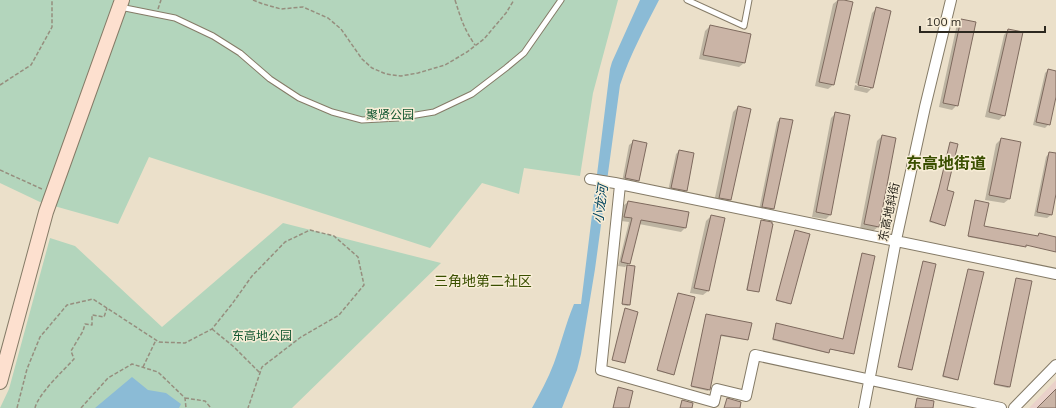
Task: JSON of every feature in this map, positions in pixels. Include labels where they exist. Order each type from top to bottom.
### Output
[{"type":"street","name":"东高地斜街","points":[[864,408],[896,240],[925,107],[951,0]]},
{"type":"street","points":[[0,382],[46,212],[121,3]]},
{"type":"street","points":[[590,180],[618,184],[896,240],[1056,274]]},
{"type":"street","points":[[618,184],[601,370],[714,402],[717,389],[746,396],[755,354],[1000,408]]},
{"type":"street","points":[[1014,408],[1056,365]]},
{"type":"lane","points":[[121,3],[175,18],[213,36],[240,53],[270,79],[299,98],[332,112],[362,120],[398,118],[434,112],[472,94],[524,53],[561,0]]},
{"type":"lane","points":[[687,0],[744,26],[749,0]]},
{"type":"path","points":[[0,85],[31,65],[52,27],[52,0]]},
{"type":"path","points":[[253,0],[281,9],[303,7],[328,18],[341,29],[362,59],[372,68],[386,74],[401,76],[418,73],[445,64],[467,52],[484,39],[506,14],[514,0]]},
{"type":"path","points":[[456,0],[462,23],[475,45]]},
{"type":"path","points":[[0,170],[52,194]]},
{"type":"path","points":[[18,408],[27,369],[40,337],[67,305],[93,299],[159,342],[185,343],[212,329],[252,276],[285,242],[310,230],[334,236],[358,257],[364,285],[339,315],[301,337],[262,367],[248,408]]},
{"type":"path","points":[[35,408],[36,402],[74,359],[72,351],[83,331],[85,324],[92,325],[92,315],[104,317],[108,308]]},
{"type":"path","points":[[212,329],[234,347],[260,373]]},
{"type":"path","points":[[143,367],[156,340]]},
{"type":"path","points":[[81,408],[108,378],[132,364],[158,372],[185,398],[205,401],[211,408]]},
{"type":"path","points":[[185,398],[186,408]]},
{"type":"shaded area","points":[[1056,380],[1056,408],[1029,408]]},
{"type":"green space","name":"聚贤公园","points":[[0,0],[618,0],[593,93],[580,176],[524,168],[519,194],[482,183],[430,248],[149,157],[118,224],[40,202],[0,183]]},
{"type":"green space","name":"东高地公园","points":[[283,223],[441,263],[292,408],[0,408],[9,389],[50,238],[75,246],[162,327]]},
{"type":"water","name":"小龙河","points":[[640,0],[659,0],[633,52],[620,85],[595,269],[577,370],[562,408],[532,408],[552,369],[574,304],[581,304],[610,69]]},
{"type":"water","points":[[132,377],[148,390],[166,393],[181,404],[179,408],[95,408]]},
{"type":"building","points":[[838,0],[853,2],[834,85],[819,82]]},
{"type":"building","points":[[876,7],[891,11],[873,88],[858,85]]},
{"type":"building","points":[[961,19],[976,22],[958,106],[943,103]]},
{"type":"building","points":[[710,25],[751,34],[745,63],[703,55]]},
{"type":"building","points":[[1008,29],[1023,32],[1005,116],[989,112]]},
{"type":"building","points":[[1048,69],[1056,71],[1056,97],[1050,125],[1036,122]]},
{"type":"building","points":[[738,106],[751,109],[731,200],[719,198]]},
{"type":"building","points":[[835,112],[850,115],[831,215],[816,212]]},
{"type":"building","points":[[780,118],[793,120],[774,209],[762,207]]},
{"type":"building","points":[[882,135],[896,138],[879,227],[864,224]]},
{"type":"building","points":[[1001,138],[1021,142],[1010,199],[989,195]]},
{"type":"building","points":[[633,140],[647,143],[639,181],[625,178]]},
{"type":"building","points":[[950,142],[958,144],[947,190],[954,192],[945,226],[930,221]]},
{"type":"building","points":[[679,150],[694,153],[687,191],[671,188]]},
{"type":"building","points":[[1049,152],[1056,153],[1056,194],[1052,215],[1037,212]]},
{"type":"building","points":[[975,200],[989,203],[984,226],[1038,236],[1039,233],[1056,237],[1056,252],[1026,245],[1026,247],[968,236]]},
{"type":"building","points":[[628,201],[689,212],[686,228],[641,220],[630,264],[621,262],[632,218],[624,217]]},
{"type":"building","points":[[711,215],[725,218],[709,291],[694,288]]},
{"type":"building","points":[[761,220],[772,222],[773,224],[759,292],[747,290]]},
{"type":"building","points":[[795,230],[810,234],[791,304],[776,300]]},
{"type":"building","points":[[862,253],[875,256],[854,354],[830,349],[829,353],[773,339],[776,323],[843,339]]},
{"type":"building","points":[[923,261],[936,264],[912,370],[898,367]]},
{"type":"building","points":[[627,265],[635,266],[630,305],[622,304]]},
{"type":"building","points":[[968,269],[984,272],[958,380],[943,376]]},
{"type":"building","points":[[1016,278],[1032,281],[1010,387],[994,384]]},
{"type":"building","points":[[678,293],[695,297],[674,375],[657,370]]},
{"type":"building","points":[[625,308],[638,312],[625,363],[612,360]]},
{"type":"building","points":[[706,314],[752,323],[748,340],[721,335],[710,390],[691,386]]},
{"type":"building","points":[[618,387],[633,391],[629,408],[613,408]]},
{"type":"building","points":[[1056,389],[1056,408],[1037,408]]},
{"type":"building","points":[[727,398],[741,402],[740,408],[724,408]]},
{"type":"building","points":[[917,398],[934,401],[933,408],[915,408]]},
{"type":"building","points":[[682,400],[693,403],[692,408],[680,408]]},
{"type":"district","name":"东高地街道","points":[[946,163]]},
{"type":"district","name":"三角地第二社区","points":[[483,281]]}]
